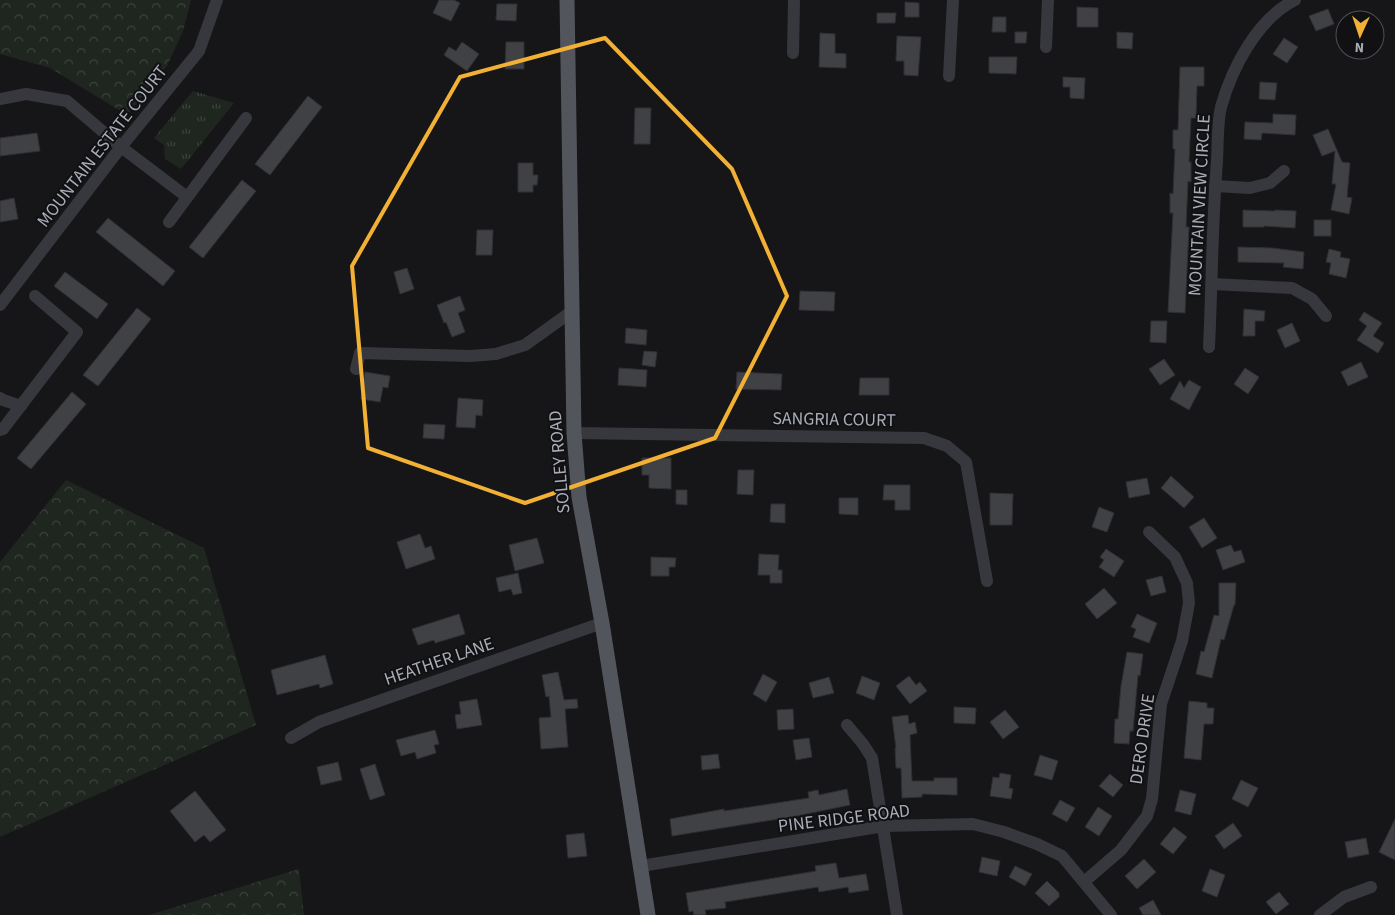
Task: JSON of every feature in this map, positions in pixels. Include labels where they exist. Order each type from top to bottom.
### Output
[{"type":"main road","name":"SOLLEY ROAD","points":[[567,0],[574,433],[579,497],[602,623],[648,915]]},
{"type":"street","name":"MOUNTAIN ESTATE COURT","points":[[0,305],[121,147],[199,50],[217,0]]},
{"type":"street","points":[[793,53],[794,0]]},
{"type":"street","points":[[949,76],[953,0]]},
{"type":"street","points":[[1046,48],[1048,0]]},
{"type":"street","name":"MOUNTAIN VIEW CIRCLE","points":[[1209,347],[1215,186],[1221,108],[1238,61],[1258,31],[1285,5],[1295,0]]},
{"type":"street","points":[[0,99],[26,94],[67,101],[121,147],[188,197]]},
{"type":"street","points":[[169,222],[246,118]]},
{"type":"street","points":[[1215,186],[1250,188],[1270,183],[1284,171]]},
{"type":"street","points":[[1212,284],[1292,288],[1312,299],[1326,316]]},
{"type":"street","points":[[0,430],[77,332],[35,296]]},
{"type":"street","points":[[356,369],[360,353],[470,356],[506,352],[525,345],[572,312]]},
{"type":"street","points":[[0,398],[20,406]]},
{"type":"street","name":"SANGRIA COURT","points":[[574,433],[924,438],[947,446],[966,462],[987,581]]},
{"type":"street","name":"DERO DRIVE","points":[[1084,882],[1121,850],[1147,816],[1152,799],[1154,759],[1161,704],[1182,641],[1189,603],[1187,583],[1175,557],[1149,532]]},
{"type":"street","name":"HEATHER LANE","points":[[291,738],[319,722],[602,623]]},
{"type":"street","points":[[846,725],[863,744],[872,758],[897,915]]},
{"type":"street","name":"PINE RIDGE ROAD","points":[[641,866],[884,826],[973,824],[1004,832],[1037,844],[1062,856],[1111,915]]},
{"type":"street","points":[[1320,915],[1344,897],[1371,887]]},
{"type":"highlighted area","points":[[605,38],[732,169],[787,296],[715,438],[525,503],[368,448],[352,266],[460,77]]},
{"type":"green space","points":[[0,0],[191,0],[183,31],[167,66],[127,115],[50,68],[0,54]]},
{"type":"green space","points":[[193,91],[234,103],[181,169],[165,159],[164,145],[154,138]]},
{"type":"green space","points":[[66,480],[204,548],[256,725],[0,837],[0,562]]},
{"type":"green space","points":[[299,869],[304,915],[149,915]]},
{"type":"building","points":[[439,0],[454,0],[460,3],[451,21],[433,13]]},
{"type":"building","points":[[905,2],[919,3],[919,17],[905,17]]},
{"type":"building","points":[[497,4],[517,4],[516,21],[496,20]]},
{"type":"building","points":[[1077,7],[1098,8],[1098,27],[1077,27]]},
{"type":"building","points":[[1328,9],[1334,24],[1316,31],[1309,16]]},
{"type":"building","points":[[877,13],[896,13],[895,23],[877,23]]},
{"type":"building","points":[[993,17],[1006,17],[1006,32],[992,32]]},
{"type":"building","points":[[1015,32],[1027,32],[1026,43],[1015,43]]},
{"type":"building","points":[[1117,32],[1133,33],[1132,49],[1117,48]]},
{"type":"building","points":[[820,33],[835,34],[835,53],[846,54],[846,68],[819,67]]},
{"type":"building","points":[[897,36],[921,37],[918,76],[904,75],[904,61],[896,61]]},
{"type":"building","points":[[1284,38],[1298,47],[1287,63],[1273,54]]},
{"type":"building","points":[[462,42],[479,54],[467,71],[444,55],[449,47],[456,51]]},
{"type":"building","points":[[506,42],[524,42],[524,69],[505,69]]},
{"type":"building","points":[[989,57],[1017,57],[1016,74],[989,73]]},
{"type":"building","points":[[1180,67],[1204,67],[1204,86],[1197,86],[1196,118],[1191,118],[1189,162],[1191,162],[1191,182],[1188,181],[1186,227],[1189,227],[1185,313],[1168,312],[1173,213],[1170,213],[1170,193],[1173,194],[1175,149],[1173,149],[1173,130],[1178,130]]},
{"type":"building","points":[[1063,77],[1085,78],[1084,99],[1070,98],[1070,87],[1063,87]]},
{"type":"building","points":[[1260,82],[1277,83],[1275,100],[1259,99]]},
{"type":"building","points":[[308,96],[322,107],[270,175],[255,164]]},
{"type":"building","points":[[635,108],[651,108],[650,144],[634,144]]},
{"type":"building","points":[[1273,114],[1296,115],[1295,135],[1262,133],[1261,140],[1244,139],[1245,122],[1273,123]]},
{"type":"building","points":[[1328,129],[1342,162],[1350,163],[1347,197],[1352,198],[1349,214],[1331,210],[1336,184],[1332,184],[1335,151],[1322,156],[1313,135]]},
{"type":"building","points":[[37,133],[40,151],[0,156],[0,138]]},
{"type":"building","points":[[518,163],[533,163],[533,175],[538,175],[537,185],[533,185],[533,192],[518,192]]},
{"type":"building","points":[[242,180],[256,191],[203,258],[189,247]]},
{"type":"building","points":[[14,198],[18,219],[0,222],[0,201]]},
{"type":"building","points":[[1243,210],[1296,211],[1295,228],[1243,227]]},
{"type":"building","points":[[108,218],[175,271],[163,286],[96,232]]},
{"type":"building","points":[[1314,220],[1331,220],[1331,236],[1314,236]]},
{"type":"building","points":[[477,230],[493,230],[492,255],[476,255]]},
{"type":"building","points":[[1238,247],[1272,248],[1304,252],[1303,269],[1283,267],[1284,263],[1238,262]]},
{"type":"building","points":[[1329,249],[1341,252],[1340,257],[1350,259],[1346,278],[1329,274],[1331,263],[1326,262]]},
{"type":"building","points":[[407,268],[414,289],[400,294],[394,272]]},
{"type":"building","points":[[65,272],[108,304],[97,319],[54,286]]},
{"type":"building","points":[[800,291],[835,292],[834,311],[799,310]]},
{"type":"building","points":[[460,296],[465,310],[458,313],[465,332],[452,337],[437,305]]},
{"type":"building","points":[[137,308],[151,319],[98,386],[83,375]]},
{"type":"building","points":[[1244,309],[1265,311],[1264,321],[1255,321],[1255,336],[1243,336]]},
{"type":"building","points":[[1364,312],[1382,323],[1373,336],[1384,343],[1378,353],[1357,340],[1367,326],[1359,320]]},
{"type":"building","points":[[1151,321],[1167,321],[1166,343],[1150,342]]},
{"type":"building","points":[[1292,323],[1300,341],[1285,348],[1277,330]]},
{"type":"building","points":[[626,328],[647,330],[646,345],[625,343]]},
{"type":"building","points":[[644,351],[657,352],[655,367],[642,365]]},
{"type":"building","points":[[1164,359],[1175,375],[1160,385],[1149,369]]},
{"type":"building","points":[[1361,362],[1368,377],[1348,386],[1341,372]]},
{"type":"building","points":[[619,368],[647,370],[646,387],[618,385]]},
{"type":"building","points":[[1245,368],[1259,377],[1248,394],[1234,384]]},
{"type":"building","points":[[365,372],[390,376],[388,388],[383,387],[380,402],[361,399]]},
{"type":"building","points":[[737,372],[782,374],[781,390],[736,389]]},
{"type":"building","points":[[860,378],[889,378],[889,395],[859,395]]},
{"type":"building","points":[[1189,380],[1201,387],[1189,410],[1170,399],[1180,381],[1184,388]]},
{"type":"building","points":[[72,392],[86,404],[31,469],[17,458]]},
{"type":"building","points":[[458,398],[483,400],[482,416],[476,415],[475,428],[456,427]]},
{"type":"building","points":[[424,424],[445,425],[444,439],[423,438]]},
{"type":"building","points":[[642,458],[671,458],[671,489],[649,488],[649,475],[642,475]]},
{"type":"building","points":[[738,470],[754,470],[753,495],[737,494]]},
{"type":"building","points":[[1171,476],[1194,497],[1184,508],[1161,488]]},
{"type":"building","points":[[1147,478],[1150,494],[1129,498],[1126,482]]},
{"type":"building","points":[[884,485],[910,485],[910,510],[895,510],[895,500],[883,500]]},
{"type":"building","points":[[676,490],[687,490],[687,505],[676,504]]},
{"type":"building","points":[[990,493],[1013,494],[1012,525],[990,525]]},
{"type":"building","points":[[839,498],[858,498],[858,515],[839,514]]},
{"type":"building","points":[[771,504],[785,504],[785,523],[770,522]]},
{"type":"building","points":[[1099,507],[1114,513],[1107,532],[1092,527]]},
{"type":"building","points":[[1204,518],[1217,538],[1202,548],[1189,527]]},
{"type":"building","points":[[420,534],[425,548],[431,546],[435,559],[406,569],[397,542]]},
{"type":"building","points":[[537,538],[544,563],[515,571],[509,545]]},
{"type":"building","points":[[1231,545],[1234,552],[1241,550],[1245,562],[1223,570],[1216,550]]},
{"type":"building","points":[[1106,549],[1124,561],[1114,577],[1099,567],[1104,560],[1100,557]]},
{"type":"building","points":[[759,554],[779,555],[778,570],[782,570],[782,583],[770,583],[770,575],[758,575]]},
{"type":"building","points":[[651,557],[676,558],[675,567],[669,567],[669,576],[651,576]]},
{"type":"building","points":[[518,573],[522,593],[513,595],[511,589],[499,592],[496,578]]},
{"type":"building","points":[[1162,576],[1166,592],[1151,596],[1146,580]]},
{"type":"building","points":[[1219,583],[1236,583],[1235,605],[1224,640],[1221,639],[1212,678],[1196,674],[1201,651],[1204,652],[1214,615],[1219,616]]},
{"type":"building","points":[[1104,588],[1117,603],[1097,619],[1085,604]]},
{"type":"building","points":[[459,614],[465,634],[435,643],[434,640],[418,645],[412,629]]},
{"type":"building","points":[[1137,614],[1157,623],[1149,643],[1133,637],[1136,629],[1131,627]]},
{"type":"building","points":[[1127,652],[1143,654],[1140,676],[1138,675],[1133,731],[1130,731],[1129,744],[1114,743],[1115,719],[1118,719]]},
{"type":"building","points":[[325,655],[333,684],[320,688],[319,684],[277,695],[271,670]]},
{"type":"building","points":[[558,672],[564,700],[577,699],[578,708],[565,709],[568,747],[541,749],[539,718],[551,717],[549,696],[546,697],[542,675]]},
{"type":"building","points":[[763,674],[777,682],[766,702],[753,694]]},
{"type":"building","points":[[862,676],[880,683],[874,700],[856,693]]},
{"type":"building","points":[[909,676],[916,685],[920,682],[927,691],[910,704],[896,686]]},
{"type":"building","points":[[829,677],[834,693],[813,698],[809,683]]},
{"type":"building","points":[[477,699],[482,725],[457,729],[455,715],[461,714],[459,702]]},
{"type":"building","points":[[1189,701],[1207,703],[1207,708],[1214,708],[1213,724],[1204,724],[1201,760],[1184,758]]},
{"type":"building","points":[[954,707],[976,708],[975,724],[954,723]]},
{"type":"building","points":[[793,709],[794,729],[778,730],[777,710]]},
{"type":"building","points":[[1005,710],[1019,727],[1003,739],[990,722]]},
{"type":"building","points":[[908,715],[909,724],[915,722],[917,733],[910,735],[912,781],[934,781],[934,778],[957,778],[957,795],[922,794],[922,797],[902,798],[901,768],[896,768],[896,748],[892,717]]},
{"type":"building","points":[[435,730],[439,744],[434,745],[436,753],[417,759],[415,752],[401,756],[396,740]]},
{"type":"building","points":[[809,738],[812,757],[796,760],[793,740]]},
{"type":"building","points":[[718,754],[720,768],[702,770],[701,756]]},
{"type":"building","points":[[1040,755],[1058,761],[1052,780],[1034,775]]},
{"type":"building","points":[[338,762],[342,780],[321,785],[317,767]]},
{"type":"building","points":[[375,764],[385,795],[370,800],[360,769]]},
{"type":"building","points":[[1000,773],[1011,775],[1009,788],[1013,789],[1011,799],[990,796],[993,777],[999,778]]},
{"type":"building","points":[[1110,774],[1123,785],[1113,797],[1099,786]]},
{"type":"building","points":[[1241,780],[1258,788],[1248,807],[1232,799]]},
{"type":"building","points":[[847,789],[850,805],[791,817],[672,836],[670,819],[724,809],[724,811],[809,798],[808,792],[818,790],[819,795]]},
{"type":"building","points":[[1180,790],[1196,794],[1191,815],[1175,811]]},
{"type":"building","points":[[195,791],[226,830],[210,842],[204,835],[195,842],[170,811]]},
{"type":"building","points":[[1060,800],[1075,808],[1067,822],[1052,814]]},
{"type":"building","points":[[1098,807],[1112,816],[1099,836],[1085,827]]},
{"type":"building","points":[[1395,819],[1395,860],[1379,852]]},
{"type":"building","points":[[1233,823],[1242,836],[1224,849],[1215,836]]},
{"type":"building","points":[[1174,827],[1187,837],[1173,854],[1160,844]]},
{"type":"building","points":[[584,833],[587,856],[568,858],[566,835]]},
{"type":"building","points":[[1366,838],[1369,854],[1348,858],[1345,842]]},
{"type":"building","points":[[982,857],[1000,861],[997,876],[979,872]]},
{"type":"building","points":[[1144,859],[1156,872],[1137,889],[1125,876]]},
{"type":"building","points":[[836,863],[839,878],[866,874],[869,890],[849,893],[848,887],[819,892],[818,887],[725,902],[726,908],[705,910],[706,915],[694,915],[693,911],[689,912],[686,893],[816,871],[815,866]]},
{"type":"building","points":[[1015,866],[1032,874],[1025,886],[1009,877]]},
{"type":"building","points":[[1210,869],[1225,875],[1217,897],[1202,891]]},
{"type":"building","points":[[1047,881],[1059,893],[1059,897],[1049,906],[1035,893]]},
{"type":"building","points":[[1279,892],[1289,904],[1276,914],[1266,902]]},
{"type":"building","points":[[1153,900],[1161,915],[1143,915],[1139,908]]}]
